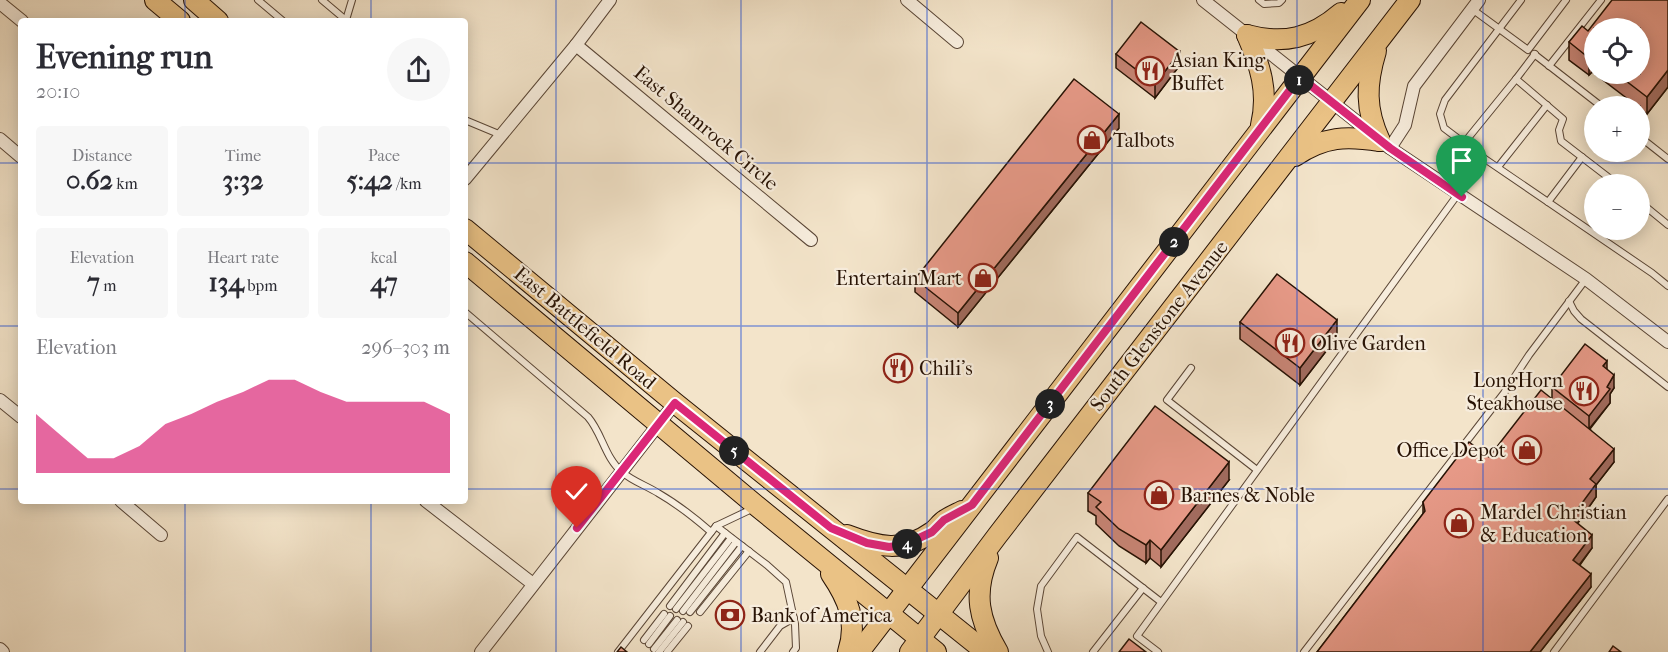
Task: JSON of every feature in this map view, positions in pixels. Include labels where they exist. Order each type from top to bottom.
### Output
[{"type":"main road","points":[[155,0],[176,18]]},
{"type":"main road","points":[[194,0],[215,18]]},
{"type":"main road","points":[[1247,35],[1276,40],[1306,35],[1331,21],[1358,0]]},
{"type":"main road","name":"South Glenstone Avenue","points":[[859,652],[1358,0]]},
{"type":"main road","name":"South Glenstone Avenue","points":[[915,646],[997,536],[1410,0]]},
{"type":"main road","points":[[1247,35],[1256,56],[1265,100],[1259,131]]},
{"type":"main road","points":[[1380,39],[1371,71],[1368,98],[1372,124],[1385,145]]},
{"type":"main road","points":[[1285,162],[1316,144],[1329,140],[1354,137],[1385,145]]},
{"type":"main road","name":"East Battlefield Road","points":[[468,231],[675,403],[986,652]]},
{"type":"main road","name":"East Battlefield Road","points":[[468,265],[888,614],[915,646],[936,652]]},
{"type":"main road","points":[[831,528],[867,543],[889,547],[904,545],[932,532],[944,520],[972,505]]},
{"type":"main road","points":[[997,536],[982,571],[979,589],[983,625],[998,652]]},
{"type":"main road","points":[[819,558],[840,589],[851,614],[853,630],[848,652]]},
{"type":"street","points":[[468,175],[576,45],[610,0]]},
{"type":"street","points":[[907,0],[957,42]]},
{"type":"street","points":[[1203,0],[1385,145],[1586,279],[1668,342]]},
{"type":"street","points":[[0,3],[18,18]]},
{"type":"street","points":[[1385,145],[1405,125],[1414,86],[1476,5]]},
{"type":"street","name":"East Shamrock Circle","points":[[576,45],[811,240]]},
{"type":"street","points":[[0,139],[18,154]]},
{"type":"street","points":[[0,400],[18,415]]},
{"type":"street","points":[[481,652],[675,403]]},
{"type":"street","points":[[125,504],[161,535]]},
{"type":"street","points":[[430,504],[533,584]]},
{"type":"lane","points":[[258,0],[279,18]]},
{"type":"lane","points":[[322,0],[343,18]]},
{"type":"lane","points":[[347,18],[352,0]]},
{"type":"lane","points":[[1259,0],[1264,4],[1279,3],[1282,0]]},
{"type":"lane","points":[[1521,0],[1445,100],[1440,114],[1444,128],[1668,286]]},
{"type":"lane","points":[[1528,50],[1566,0]]},
{"type":"lane","points":[[1549,66],[1601,0]]},
{"type":"lane","points":[[1476,5],[1499,29],[1588,96]]},
{"type":"lane","points":[[1464,143],[1535,54]]},
{"type":"lane","points":[[1516,79],[1563,119],[1558,130],[1562,141],[1604,174]]},
{"type":"lane","points":[[1498,167],[1547,105]]},
{"type":"lane","points":[[468,121],[501,135]]},
{"type":"lane","points":[[1650,145],[1668,159]]},
{"type":"lane","points":[[1548,202],[1582,157]]},
{"type":"lane","points":[[1158,652],[1137,636],[1458,194]]},
{"type":"lane","points":[[1650,210],[1668,225]]},
{"type":"lane","points":[[1304,652],[1504,393],[1529,355],[1586,279]]},
{"type":"lane","points":[[1569,301],[1581,319],[1668,387]]},
{"type":"lane","points":[[468,315],[594,423],[610,458],[621,472],[661,495],[711,532]]},
{"type":"lane","points":[[1191,368],[1167,400],[1257,470]]},
{"type":"lane","points":[[1554,652],[1668,499]]},
{"type":"lane","points":[[618,652],[716,526],[758,507]]},
{"type":"lane","points":[[716,526],[786,582],[794,618],[796,648],[793,652]]},
{"type":"lane","points":[[1048,652],[1041,636],[1037,609],[1041,586],[1077,537],[1161,602]]},
{"type":"lane","points":[[734,540],[680,610],[734,540]]},
{"type":"lane","points":[[700,612],[749,551]]},
{"type":"lane","points":[[1093,652],[1143,588]]},
{"type":"lane","points":[[760,652],[780,626],[794,618]]},
{"type":"lane","points":[[653,647],[676,620]]},
{"type":"lane","points":[[653,647],[676,620]]},
{"type":"lane","points":[[667,652],[676,620]]},
{"type":"lane","points":[[634,631],[653,647]]},
{"type":"building","points":[[1612,0],[1668,0],[1668,70],[1648,96],[1630,84],[1650,84],[1650,18],[1598,18]]},
{"type":"building","points":[[1141,22],[1180,52],[1155,84],[1116,54]]},
{"type":"building","points":[[1582,26],[1584,28],[1584,54],[1569,42]]},
{"type":"building","points":[[1074,79],[1119,114],[958,313],[915,279]]},
{"type":"building","points":[[1277,274],[1337,320],[1300,368],[1240,322]]},
{"type":"building","points":[[1585,344],[1607,361],[1603,366],[1614,375],[1607,387],[1610,389],[1589,416],[1552,387]]},
{"type":"building","points":[[1541,390],[1614,449],[1590,479],[1596,484],[1571,518],[1592,535],[1573,560],[1591,574],[1530,652],[1317,652],[1425,511],[1423,502],[1469,442],[1489,457]]},
{"type":"building","name":"Barnes & Noble","points":[[1155,406],[1229,462],[1161,550],[1150,540],[1146,545],[1119,529],[1096,507],[1101,502],[1088,493]]},
{"type":"building","points":[[1129,639],[1146,652],[1119,652]]},
{"type":"building","points":[[1613,646],[1621,652],[1609,652]]},
{"type":"building","points":[[621,647],[627,652],[617,652]]},
{"type":"place","name":"Asian King Buffet","points":[[1150,71]]},
{"type":"place","name":"Talbots","points":[[1092,140]]},
{"type":"place","name":"EntertainMart","points":[[983,278]]},
{"type":"place","name":"Olive Garden","points":[[1290,343]]},
{"type":"place","name":"Chili's","points":[[898,368]]},
{"type":"place","name":"LongHorn Steakhouse","points":[[1584,391]]},
{"type":"place","name":"Office Depot","points":[[1527,450]]},
{"type":"place","name":"Barnes & Noble","points":[[1159,495]]},
{"type":"place","name":"Mardel Christian & Education","points":[[1459,523]]},
{"type":"place","name":"Bank of America","points":[[730,615]]},
{"type":"route","points":[[577,528],[675,403],[831,528],[867,543],[889,547],[904,545],[932,532],[944,520],[972,505],[1300,77],[1390,148],[1462,197]]}]
